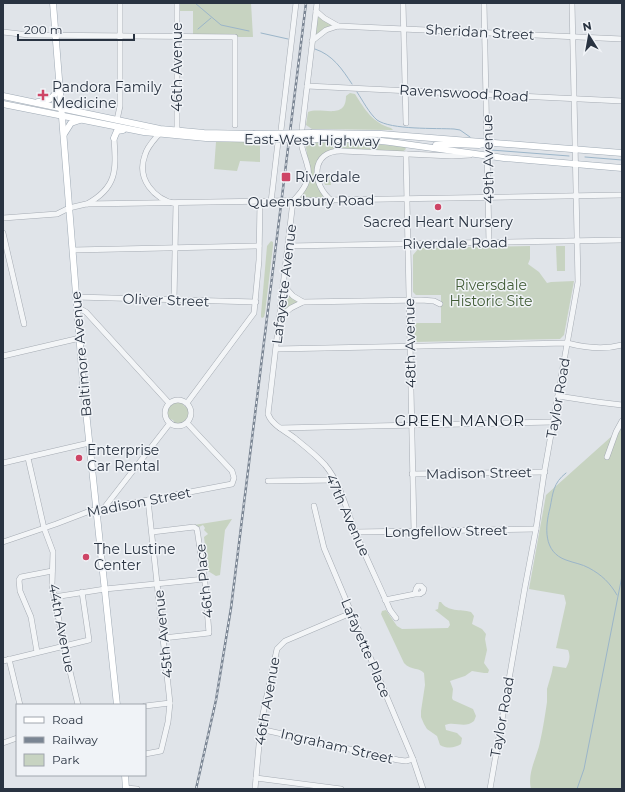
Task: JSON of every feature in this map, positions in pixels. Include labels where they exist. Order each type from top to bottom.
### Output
[{"type":"main road","name":"Baltimore Avenue","points":[[53,3],[89,443],[117,704]]},
{"type":"main road","points":[[32,102],[51,99],[56,94],[59,84]]},
{"type":"main road","name":"East-West Highway","points":[[3,96],[32,102],[84,120],[126,130],[159,134],[206,138],[381,134],[622,152]]},
{"type":"main road","name":"East-West Highway","points":[[3,104],[117,120],[147,127],[177,131],[253,136]]},
{"type":"main road","points":[[64,136],[71,123],[78,120],[84,120]]},
{"type":"main road","points":[[106,125],[111,130],[114,138]]},
{"type":"main road","points":[[114,138],[117,132],[126,130]]},
{"type":"main road","name":"East-West Highway","points":[[312,136],[364,139],[420,145],[488,156],[622,168]]},
{"type":"main road","points":[[420,145],[479,145],[487,142]]},
{"type":"main road","points":[[125,776],[126,789]]},
{"type":"street","points":[[117,120],[120,106],[120,3]]},
{"type":"street","name":"46th Avenue","points":[[177,3],[177,131]]},
{"type":"street","points":[[281,130],[296,3]]},
{"type":"street","points":[[302,130],[317,3]]},
{"type":"street","points":[[403,3],[406,123]]},
{"type":"street","name":"49th Avenue","points":[[484,3],[489,243]]},
{"type":"street","name":"Taylor Road","points":[[490,789],[578,282],[572,3]]},
{"type":"street","name":"Sheridan Street","points":[[316,11],[324,18],[338,26]]},
{"type":"street","name":"Sheridan Street","points":[[312,41],[326,30],[338,26],[622,39]]},
{"type":"street","points":[[3,32],[55,35],[235,37],[235,125]]},
{"type":"street","name":"Ravenswood Road","points":[[307,86],[622,101]]},
{"type":"street","points":[[159,134],[145,153],[143,165],[144,175],[150,189],[156,195],[176,204],[174,300]]},
{"type":"street","points":[[86,204],[95,200],[105,191],[114,176],[116,166],[114,138]]},
{"type":"street","points":[[271,202],[278,142]]},
{"type":"street","points":[[293,201],[304,189],[308,178],[308,172],[300,142]]},
{"type":"street","points":[[332,201],[320,187],[316,172],[319,164],[325,156],[335,151],[452,156],[475,154]]},
{"type":"street","name":"48th Avenue","points":[[406,154],[414,531]]},
{"type":"street","points":[[308,172],[316,172]]},
{"type":"street","name":"Queensbury Road","points":[[3,218],[57,214],[69,208],[86,204],[176,204],[622,195]]},
{"type":"street","name":"Lafayette Avenue","points":[[280,428],[273,422],[268,414],[293,201]]},
{"type":"street","points":[[187,402],[254,314],[259,246],[260,202]]},
{"type":"street","points":[[3,233],[24,324]]},
{"type":"street","name":"Riverdale Road","points":[[288,246],[622,240]]},
{"type":"street","points":[[73,250],[259,246]]},
{"type":"street","points":[[283,285],[293,296],[303,302]]},
{"type":"street","name":"Oliver Street","points":[[76,297],[256,302]]},
{"type":"street","points":[[280,317],[291,308],[303,302],[409,300],[429,301],[440,304]]},
{"type":"street","points":[[77,308],[86,312],[169,403]]},
{"type":"street","points":[[3,356],[80,338]]},
{"type":"street","points":[[276,349],[567,343],[597,349],[613,348],[622,345]]},
{"type":"street","points":[[558,396],[622,404]]},
{"type":"street","points":[[176,399],[187,402],[191,412],[190,419],[186,423],[178,426],[170,423],[166,418],[165,413],[165,409],[169,403],[176,399]]},
{"type":"street","points":[[607,457],[616,432],[622,421]]},
{"type":"street","points":[[280,428],[553,422]]},
{"type":"street","points":[[104,508],[170,423]]},
{"type":"street","name":"Madison Street","points":[[3,542],[96,509],[232,484],[234,478],[232,471],[186,423]]},
{"type":"street","name":"47th Avenue","points":[[280,428],[296,439],[328,469],[342,495],[356,532],[390,610],[396,618]]},
{"type":"street","points":[[3,463],[89,443]]},
{"type":"street","name":"44th Avenue","points":[[28,458],[44,528],[53,552],[52,585],[78,704]]},
{"type":"street","name":"Madison Street","points":[[412,474],[545,472]]},
{"type":"street","points":[[268,481],[334,480]]},
{"type":"street","name":"45th Avenue","points":[[146,754],[161,751],[168,722],[170,704],[148,500]]},
{"type":"street","name":"Lafayette Place","points":[[314,506],[324,548],[413,759],[423,789]]},
{"type":"street","name":"46th Place","points":[[152,532],[197,529],[205,579],[209,633],[163,638]]},
{"type":"street","name":"Longfellow Street","points":[[356,532],[536,529]]},
{"type":"street","points":[[37,652],[31,617],[20,591],[19,580],[21,577],[52,571]]},
{"type":"street","points":[[54,597],[105,589],[205,579]]},
{"type":"street","points":[[3,661],[90,640],[82,592]]},
{"type":"street","points":[[386,600],[415,594]]},
{"type":"street","name":"46th Avenue","points":[[255,789],[260,729],[276,652],[279,645],[285,641],[351,614]]},
{"type":"street","points":[[9,659],[20,704]]},
{"type":"street","points":[[146,706],[170,704]]},
{"type":"street","name":"Ingraham Street","points":[[260,729],[398,760],[413,759]]},
{"type":"street","points":[[3,743],[16,738]]},
{"type":"street","points":[[256,778],[314,787],[341,789]]},
{"type":"street","points":[[126,789],[137,789]]},
{"type":"green space","points":[[177,3],[251,3],[253,37],[193,37],[193,11],[177,11]]},
{"type":"green space","points":[[316,11],[338,26],[313,41]]},
{"type":"green space","points":[[350,93],[355,94],[374,119],[393,130],[312,129],[306,125],[308,112],[332,111],[342,108],[345,104],[346,96]]},
{"type":"green space","points":[[216,142],[260,142],[260,162],[240,161],[237,171],[214,169]]},
{"type":"green space","points":[[322,142],[366,143],[405,147],[406,149],[402,152],[331,150],[324,155],[317,177],[332,201],[294,201],[308,179],[303,153],[307,153],[305,144]]},
{"type":"green space","points":[[333,175],[334,178],[330,179],[331,185],[325,185],[323,177]]},
{"type":"green space","points":[[271,241],[273,242],[273,246],[265,313],[264,317],[262,318],[261,314],[267,246]]},
{"type":"green space","name":"Riversdale Historic Site","points":[[530,246],[530,259],[528,264],[539,272],[547,283],[574,281],[564,335],[560,339],[415,342],[414,323],[441,323],[441,295],[416,295],[413,292],[413,255],[419,248]]},
{"type":"green space","name":"Riversdale Historic Site","points":[[556,246],[565,246],[565,271],[557,271]]},
{"type":"green space","points":[[283,285],[303,302],[280,317]]},
{"type":"green space","points":[[179,401],[182,402],[184,406],[189,407],[190,415],[183,424],[175,424],[167,415],[168,407]]},
{"type":"green space","points":[[622,427],[622,789],[531,789],[531,771],[539,748],[547,702],[547,689],[553,666],[566,668],[569,662],[568,650],[556,648],[566,603],[564,595],[529,589],[546,495]]},
{"type":"green space","points":[[232,519],[225,530],[220,575],[216,576],[208,571],[204,537],[208,534],[204,530],[205,528],[203,525],[199,527],[194,525]]},
{"type":"green space","points":[[439,602],[451,609],[471,612],[474,616],[472,624],[482,629],[486,634],[485,639],[487,650],[484,663],[489,670],[488,673],[472,671],[465,676],[450,681],[453,689],[453,700],[473,709],[476,716],[474,721],[471,723],[464,725],[445,725],[446,730],[457,733],[462,738],[461,744],[451,748],[440,745],[437,736],[427,729],[424,724],[421,717],[421,711],[425,685],[424,673],[420,670],[409,667],[404,663],[381,614],[382,611],[386,610],[397,626],[402,629],[448,628],[450,625],[449,621],[435,610],[438,609]]},
{"type":"waterway","points":[[195,3],[221,25],[249,31]]},
{"type":"waterway","points":[[198,29],[211,18]]},
{"type":"waterway","points":[[261,33],[288,39]]},
{"type":"waterway","points":[[315,49],[332,59],[341,68],[352,84]]},
{"type":"waterway","points":[[357,92],[371,114],[377,120],[384,123],[403,127],[454,129],[460,130],[470,137]]},
{"type":"waterway","points":[[491,150],[569,156]]},
{"type":"waterway","points":[[585,157],[622,160]]},
{"type":"waterway","points":[[566,473],[556,485],[548,515],[547,531],[550,545],[553,551],[559,556],[598,573],[612,587],[617,595]]},
{"type":"waterway","points":[[577,789],[584,769],[622,576]]},
{"type":"railway","points":[[196,789],[216,700],[231,608],[306,3]]},
{"type":"place","name":"Pandora Family Medicine","points":[[43,95]]},
{"type":"place","name":"Riverdale","points":[[286,177]]},
{"type":"place","name":"Sacred Heart Nursery","points":[[438,207]]},
{"type":"place","name":"Enterprise Car Rental","points":[[79,458]]},
{"type":"place","name":"The Lustine Center","points":[[86,557]]},
{"type":"district","name":"GREEN MANOR","points":[[460,421]]}]
